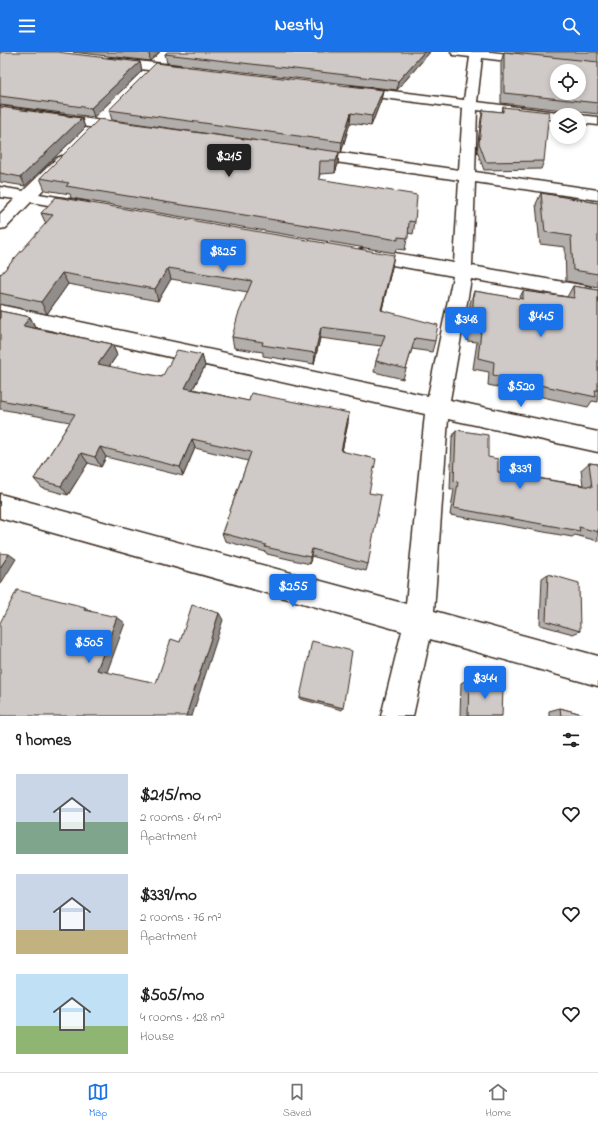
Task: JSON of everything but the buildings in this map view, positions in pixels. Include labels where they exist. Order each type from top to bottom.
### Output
[{"type":"street","points":[[143,79],[169,52]]},
{"type":"street","points":[[397,716],[419,622],[437,407],[463,270],[468,175],[470,53],[545,62]]},
{"type":"street","points":[[100,61],[194,72]]},
{"type":"street","points":[[336,89],[470,104],[550,115]]},
{"type":"street","points":[[0,110],[138,130]]},
{"type":"street","points":[[88,136],[110,113]]},
{"type":"street","points":[[586,120],[598,122]]},
{"type":"street","points":[[0,224],[71,152]]},
{"type":"street","points":[[295,152],[468,175],[598,195]]},
{"type":"street","points":[[0,192],[97,208]]},
{"type":"street","points":[[346,250],[598,295]]},
{"type":"street","points":[[0,312],[598,442]]},
{"type":"street","points":[[0,506],[598,671]]}]
